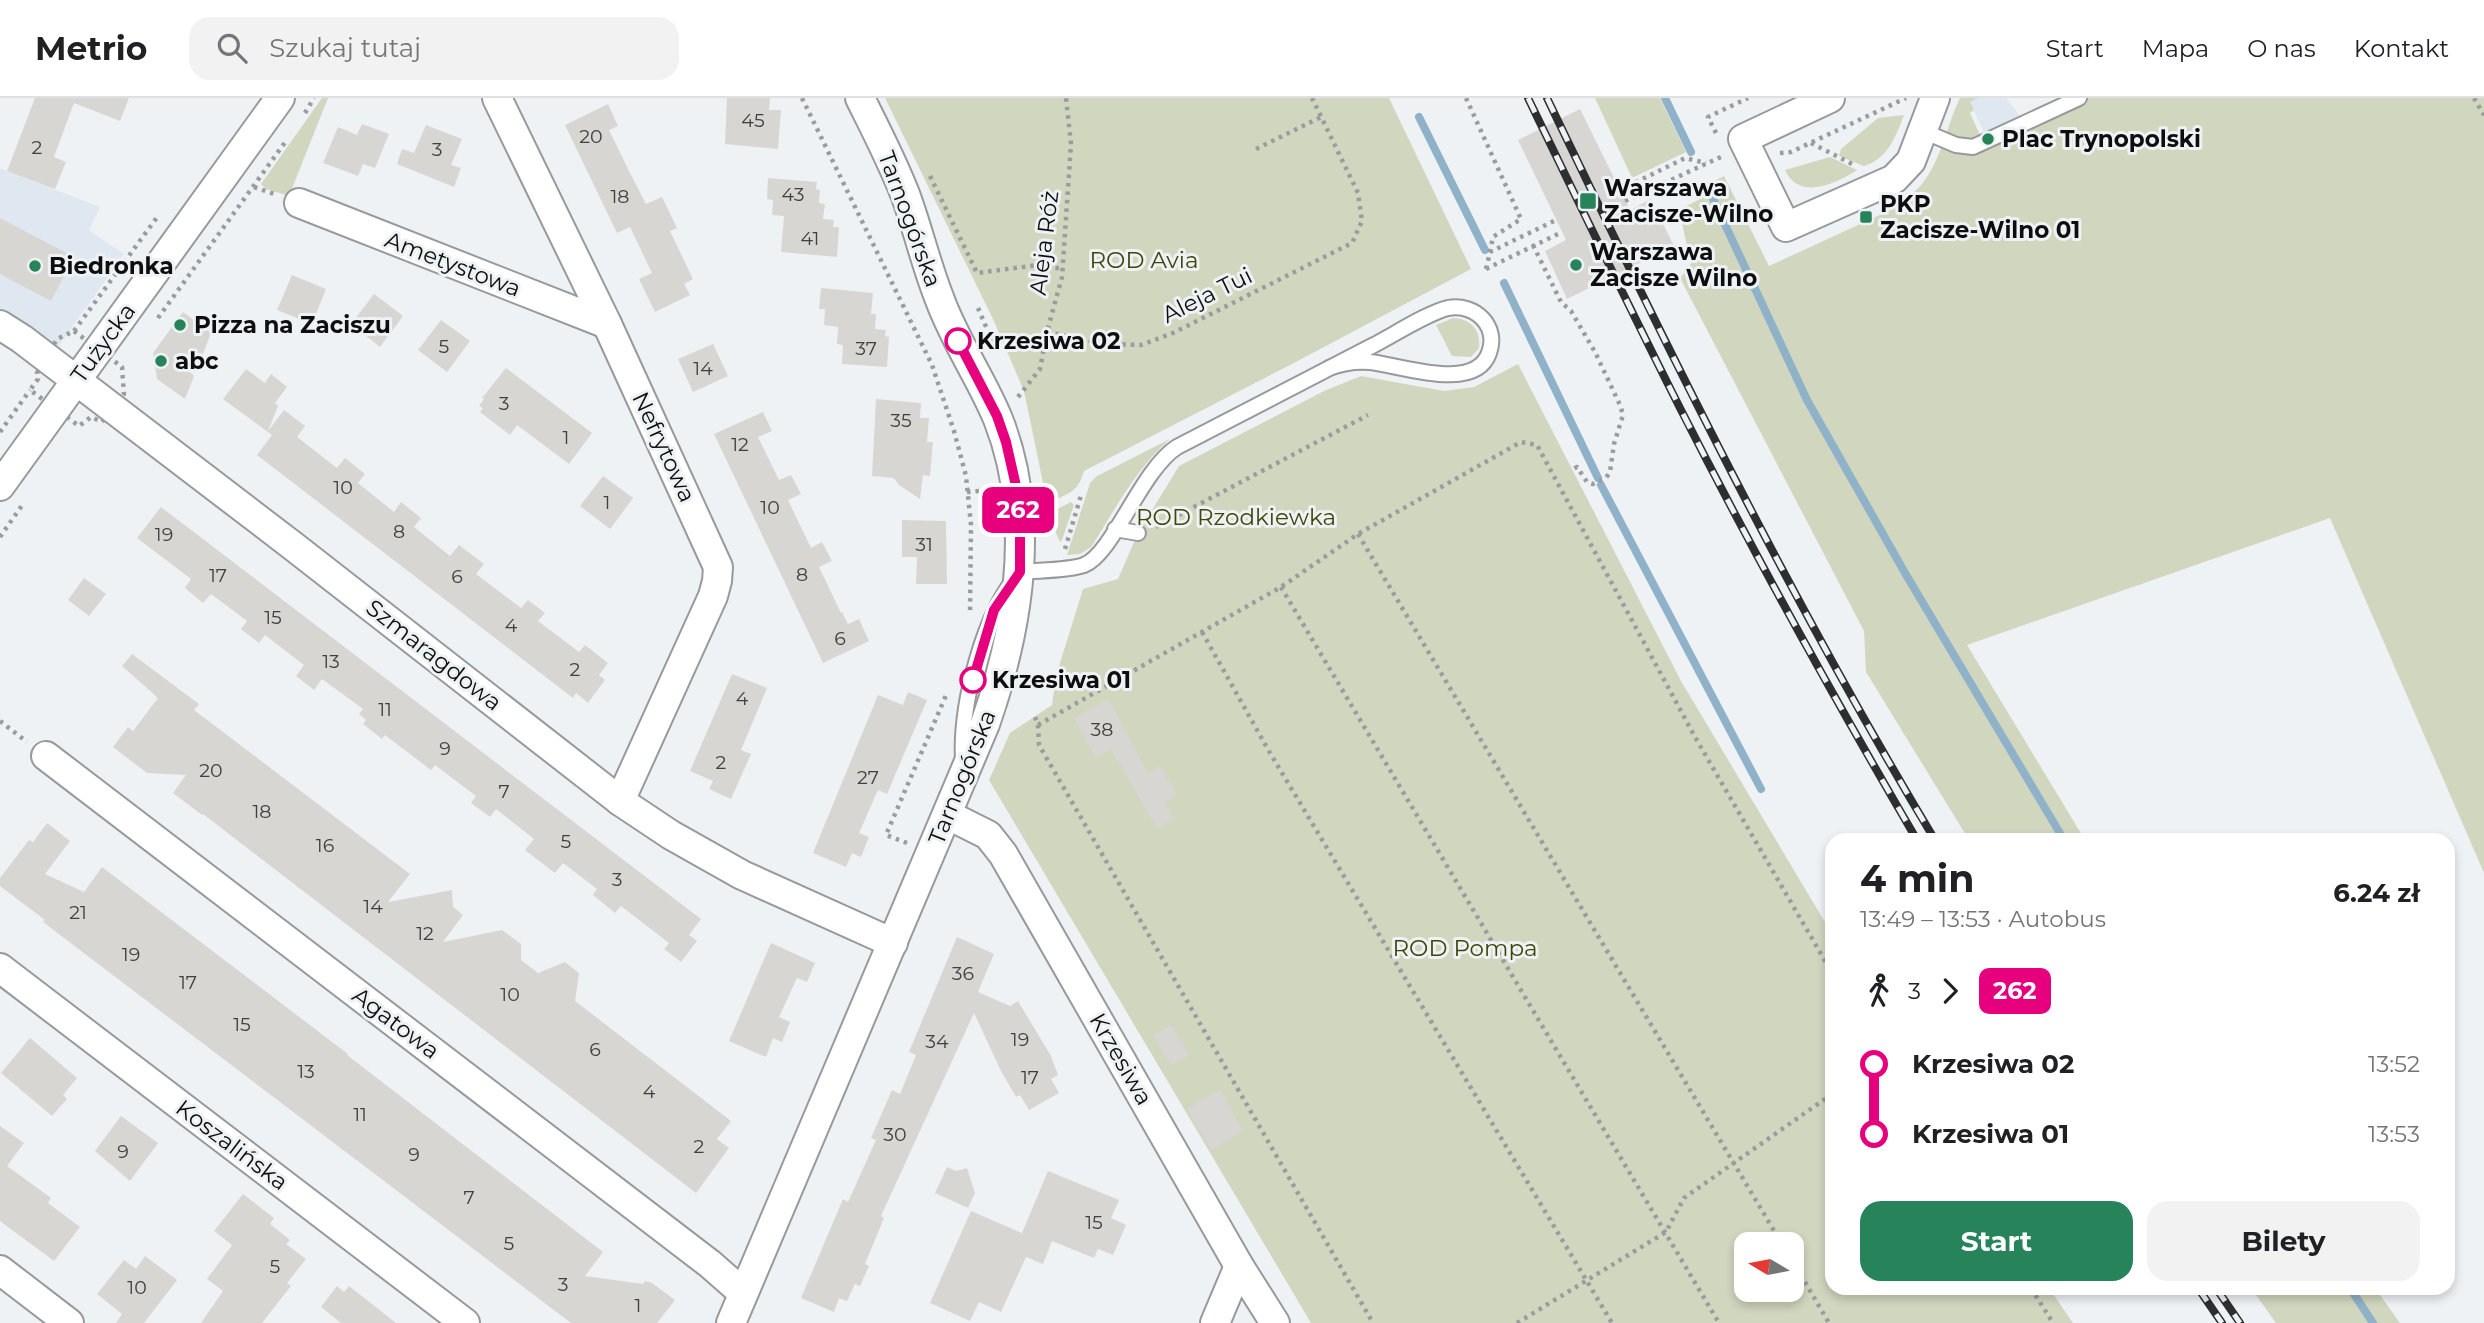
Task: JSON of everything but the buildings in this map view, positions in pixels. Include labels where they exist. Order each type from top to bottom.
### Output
[{"type":"street","name":"Tużycka","points":[[0,486],[280,98]]},
{"type":"street","name":"Nefrytowa","points":[[498,98],[607,324],[718,567],[718,581],[713,596],[620,801]]},
{"type":"street","name":"Tarnogórska","points":[[731,1323],[964,776],[989,713],[1007,653],[1017,605],[1020,572],[1016,486],[1006,442],[997,416],[940,302],[905,196],[860,98]]},
{"type":"street","points":[[1830,98],[1743,139],[1786,228],[1894,179],[1911,160],[1935,98]]},
{"type":"street","name":"Ametystowa","points":[[299,203],[607,324]]},
{"type":"street","name":"Szmaragdowa","points":[[0,325],[293,546],[620,801],[671,835],[742,875],[893,943]]},
{"type":"street","name":"Agatowa","points":[[46,756],[710,1264],[743,1293]]},
{"type":"street","name":"Krzesiwa","points":[[948,814],[988,835],[1003,854],[1275,1323]]},
{"type":"street","name":"Koszalińska","points":[[0,968],[464,1323]]},
{"type":"street","points":[[1216,1323],[1240,1266]]},
{"type":"street","points":[[0,1270],[69,1323]]},
{"type":"lane","points":[[1923,131],[1962,147],[1973,147],[2079,98]]},
{"type":"lane","points":[[1020,572],[1084,565],[1095,558],[1152,470],[1167,453],[1329,368],[1446,309],[1463,308],[1474,312],[1487,323],[1491,335],[1486,359],[1478,367],[1462,374],[1444,374],[1364,362],[1342,363],[1329,368]]},
{"type":"lane","points":[[1115,529],[1138,533]]},
{"type":"path","points":[[298,123],[314,98]]},
{"type":"path","points":[[802,98],[932,365],[954,431],[966,476],[971,525],[970,615],[966,628]]},
{"type":"path","name":"Aleja Róż","points":[[997,416],[1024,391],[1040,369],[1063,269],[1071,144],[1066,98]]},
{"type":"path","points":[[1256,149],[1321,117],[1312,98]]},
{"type":"path","points":[[1466,98],[1521,219],[1493,237],[1486,269],[1562,232]]},
{"type":"path","points":[[1720,142],[1708,117],[1748,98]]},
{"type":"path","points":[[2474,98],[2484,115]]},
{"type":"path","name":"Aleja Tui","points":[[1047,332],[1105,344],[1141,345],[1173,333],[1352,243],[1362,222],[1358,193],[1321,117]]},
{"type":"path","points":[[155,322],[291,133]]},
{"type":"path","points":[[1810,143],[1866,172]]},
{"type":"path","points":[[1781,163],[1783,152]]},
{"type":"path","points":[[1625,201],[1726,155]]},
{"type":"path","points":[[1620,190],[1685,158],[1707,163]]},
{"type":"path","points":[[928,173],[977,273],[1038,265],[1063,269]]},
{"type":"path","points":[[1642,193],[1646,202]]},
{"type":"path","points":[[1490,252],[1556,220]]},
{"type":"path","points":[[1546,239],[1550,248]]},
{"type":"path","points":[[1533,245],[1562,302],[1571,310],[1595,352],[1623,415],[1614,444],[1610,472],[1606,478],[1593,484],[1587,482],[1577,467],[1573,469]]},
{"type":"path","points":[[0,432],[30,390]]},
{"type":"path","points":[[1138,533],[1153,528],[1368,415]]},
{"type":"path","points":[[1038,725],[1281,587],[1358,534],[1521,442],[1537,445],[1695,737],[1825,961]]},
{"type":"path","points":[[1061,552],[1065,550],[1082,492]]},
{"type":"path","points":[[1358,534],[1775,1232]]},
{"type":"path","points":[[1281,587],[1719,1323]]},
{"type":"path","points":[[1202,632],[1270,753],[1612,1323]]},
{"type":"path","points":[[926,867],[910,860],[916,847],[886,835],[948,689]]},
{"type":"path","points":[[1035,717],[1039,746],[1373,1323]]},
{"type":"path","points":[[1517,1323],[1666,1232],[1685,1198],[1825,1099]]},
{"type":"path","points":[[1804,1281],[1829,1323]]},
{"type":"path","points":[[2035,1295],[2053,1323]]},
{"type":"shaded area","points":[[1978,98],[2006,98],[2020,116],[1984,133],[1970,102]]},
{"type":"shaded area","points":[[0,168],[100,207],[89,230],[124,254],[58,347],[0,312]]},
{"type":"green space","points":[[322,98],[328,98],[289,196],[266,189],[261,184]]},
{"type":"green space","name":"ROD Avia","points":[[885,98],[1389,98],[1471,269],[1084,471],[1073,490],[1053,501],[1046,497],[1024,391],[993,319]]},
{"type":"green space","points":[[1595,98],[1660,98],[1686,152],[1632,178]]},
{"type":"green space","points":[[1960,98],[1978,98],[1970,102],[1974,110],[1970,113],[1980,135],[2059,98],[2484,98],[2484,873],[2330,518],[1967,645],[2081,833],[1965,833],[1866,672],[1864,631],[1680,278],[1691,264],[1679,210],[1700,199],[1696,190],[1724,176],[1769,266],[1908,202],[1907,198],[1927,178],[1934,165]]},
{"type":"green space","points":[[1904,115],[1890,146],[1872,163],[1864,166],[1839,156],[1841,149],[1878,118]]},
{"type":"green space","points":[[1830,157],[1857,170],[1829,184],[1808,187],[1799,185],[1785,170]]},
{"type":"green space","points":[[1453,318],[1470,323],[1476,331],[1479,348],[1471,357],[1452,356],[1436,325]]},
{"type":"green space","name":"ROD Pompa","points":[[1518,364],[1681,681],[1825,922],[1825,1295],[2054,1295],[2073,1323],[1311,1323],[989,780],[1010,733],[1052,705],[1056,676],[1083,589],[1118,579],[1138,533],[1179,466],[1324,391],[1361,376],[1444,391],[1474,387]]},
{"type":"green space","points":[[1170,439],[1136,476],[1091,547],[1080,554],[1067,555],[1090,483],[1097,476]]},
{"type":"green space","points":[[1071,502],[1074,505],[1060,542],[1049,517],[1050,513]]},
{"type":"green space","points":[[2256,1295],[2380,1295],[2400,1323],[2276,1323]]},
{"type":"waterway","points":[[1665,98],[1691,152]]},
{"type":"waterway","points":[[1419,117],[1485,250]]},
{"type":"waterway","points":[[1707,186],[1807,400],[1905,573],[2060,833]]},
{"type":"waterway","points":[[1504,283],[1598,478]]},
{"type":"waterway","points":[[1601,485],[1761,789]]},
{"type":"waterway","points":[[2355,1295],[2373,1323]]},
{"type":"railway","points":[[1528,98],[1737,517],[1913,833]]},
{"type":"railway","points":[[1547,98],[1732,474],[1831,659],[1931,833]]},
{"type":"railway","points":[[2203,1295],[2222,1323]]},
{"type":"railway","points":[[2221,1295],[2240,1323]]},
{"type":"bus line","name":"262","points":[[958,341],[997,416],[1006,442],[1016,486],[1020,530],[1020,572],[994,610],[973,680]]},
{"type":"place","name":"Plac Trynopolski","points":[[1988,139]]},
{"type":"place","name":"Warszawa Zacisze-Wilno","points":[[1588,201]]},
{"type":"place","name":"PKP Zacisze-Wilno 01","points":[[1866,217]]},
{"type":"place","name":"Warszawa Zacisze Wilno","points":[[1576,265]]},
{"type":"place","name":"Biedronka","points":[[35,266]]},
{"type":"place","name":"Pizza na Zaciszu","points":[[180,325]]},
{"type":"place","name":"Krzesiwa 02","points":[[958,341]]},
{"type":"place","name":"abc","points":[[161,361]]},
{"type":"place","name":"Krzesiwa 01","points":[[973,680]]},
{"type":"park label","name":"ROD Rzodkiewka","points":[[1236,517]]}]
